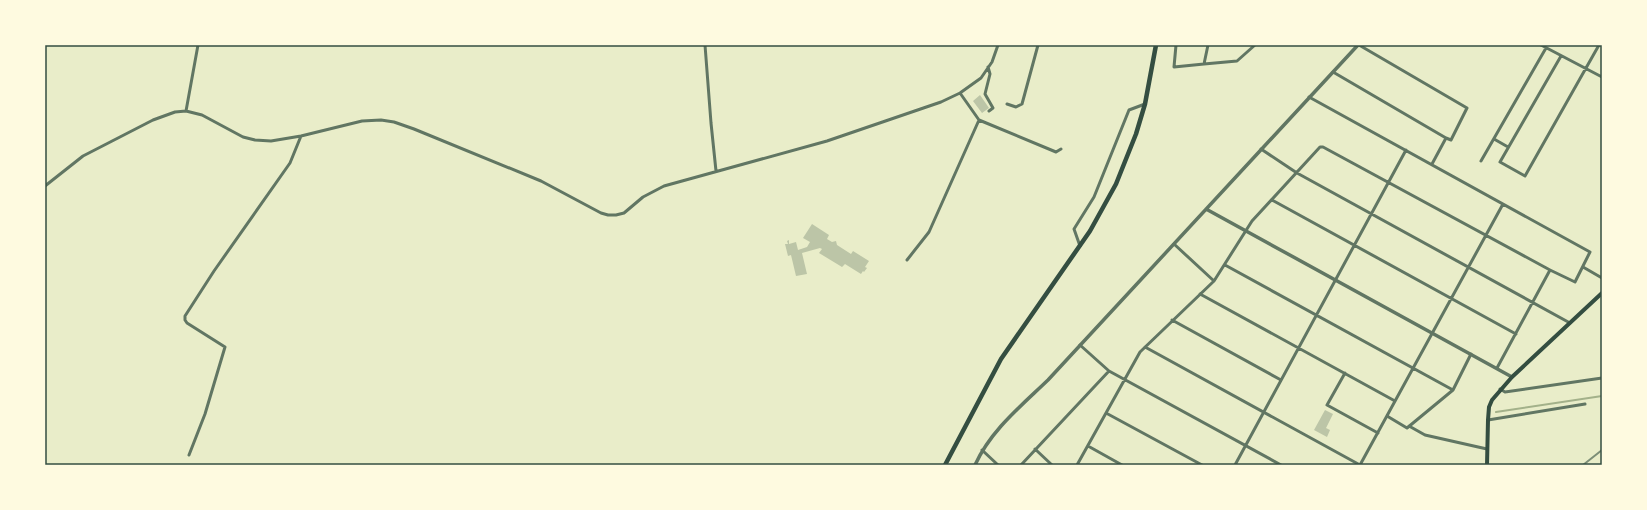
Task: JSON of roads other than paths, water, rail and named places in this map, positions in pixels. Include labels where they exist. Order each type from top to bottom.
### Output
[{"type":"highway","points":[[945,465],[1001,359],[1080,246],[1116,184],[1136,134],[1145,104],[1156,45]]},
{"type":"main road","points":[[1487,465],[1488,420],[1489,408],[1492,400],[1512,377],[1602,293]]},
{"type":"street","points":[[186,111],[198,45]]},
{"type":"street","points":[[705,45],[716,171]]},
{"type":"street","points":[[45,186],[83,156],[164,115],[175,112],[186,111],[202,115],[243,137],[255,140],[271,141],[301,136],[362,121],[381,120],[394,122],[414,129],[541,181],[601,213],[616,215],[624,213],[643,197],[664,186],[826,141],[941,102],[960,93],[981,78],[992,62],[998,45]]},
{"type":"street","points":[[1007,104],[1016,107],[1022,104],[1038,45]]},
{"type":"street","points":[[1176,45],[1174,67],[1237,61],[1255,45]]},
{"type":"street","points":[[1204,64],[1208,45]]},
{"type":"street","points":[[975,465],[982,450],[1010,416],[1048,380],[1309,97],[1358,45],[1467,108],[1451,140],[1333,72]]},
{"type":"street","points":[[1541,45],[1602,77]]},
{"type":"street","points":[[1561,56],[1500,162],[1525,176],[1587,69],[1599,45]]},
{"type":"street","points":[[1481,161],[1546,48]]},
{"type":"street","points":[[988,67],[990,74],[985,94],[992,108],[989,111]]},
{"type":"street","points":[[960,93],[978,120],[1056,152],[1061,149]]},
{"type":"street","points":[[1077,465],[1140,352],[1172,320],[1214,282],[1252,221],[1320,147],[1323,147],[1550,270],[1575,282],[1590,252],[1309,97]]},
{"type":"street","points":[[1080,246],[1074,230],[1094,197],[1129,110],[1145,104]]},
{"type":"street","points":[[907,260],[929,232],[978,120]]},
{"type":"street","points":[[189,455],[205,414],[225,347],[187,323],[185,316],[214,271],[290,163],[301,136]]},
{"type":"street","points":[[1432,164],[1446,138]]},
{"type":"street","points":[[1494,139],[1508,147]]},
{"type":"street","points":[[1261,149],[1297,172],[1570,323]]},
{"type":"street","points":[[1235,465],[1406,150]]},
{"type":"street","points":[[1272,200],[1516,334]]},
{"type":"street","points":[[1145,347],[1360,465],[1503,204]]},
{"type":"street","points":[[1206,209],[1512,377]]},
{"type":"street","points":[[1174,244],[1214,282]]},
{"type":"street","points":[[1225,265],[1453,390]]},
{"type":"street","points":[[1583,267],[1602,278]]},
{"type":"street","points":[[1497,368],[1550,270]]},
{"type":"street","points":[[1200,294],[1395,401]]},
{"type":"street","points":[[1172,320],[1281,380]]},
{"type":"street","points":[[1080,345],[1109,371],[1281,465]]},
{"type":"street","points":[[1409,426],[1453,390],[1471,354]]},
{"type":"street","points":[[1021,465],[1109,371]]},
{"type":"street","points":[[1345,373],[1327,406],[1378,433]]},
{"type":"street","points":[[1500,390],[1505,392],[1602,378]]},
{"type":"street","points":[[1488,420],[1585,404]]},
{"type":"street","points":[[1106,413],[1202,465]]},
{"type":"street","points":[[1387,416],[1407,428],[1409,426],[1425,435],[1487,449]]},
{"type":"street","points":[[1088,446],[1122,465]]},
{"type":"street","points":[[1035,449],[1052,465]]},
{"type":"street","points":[[982,450],[998,465]]},
{"type":"waterway","points":[[1496,412],[1602,396]]},
{"type":"railway","points":[[1583,465],[1602,450]]}]
